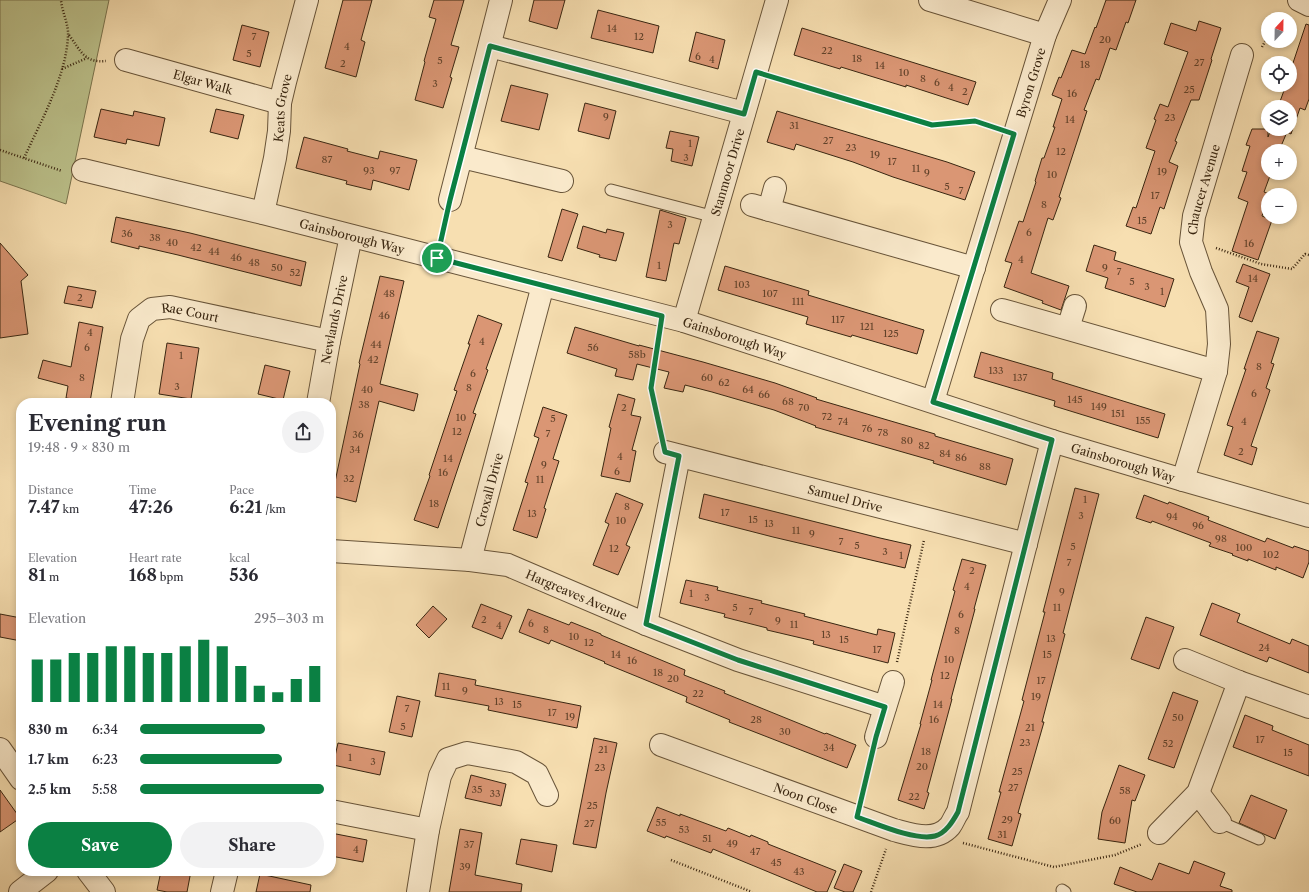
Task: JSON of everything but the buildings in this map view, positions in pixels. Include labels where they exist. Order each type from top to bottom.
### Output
[{"type":"street","points":[[450,200],[501,0]]},
{"type":"street","name":"Stanmoor Drive","points":[[684,321],[777,0]]},
{"type":"street","name":"Byron Grove","points":[[930,0],[1045,35]]},
{"type":"street","name":"Byron Grove","points":[[933,402],[1045,35],[1060,0]]},
{"type":"street","points":[[1299,0],[1309,5]]},
{"type":"street","name":"Keats Grove","points":[[263,213],[275,158],[279,131],[280,102],[301,2]]},
{"type":"street","points":[[490,46],[744,114]]},
{"type":"street","name":"Chaucer Avenue","points":[[1183,480],[1216,372],[1219,344],[1217,309],[1201,272],[1191,242],[1194,216],[1242,55]]},
{"type":"street","name":"Elgar Walk","points":[[126,60],[280,102]]},
{"type":"street","points":[[462,157],[562,181]]},
{"type":"street","name":"Gainsborough Way","points":[[83,170],[263,213],[684,321],[1052,440],[1183,480],[1309,516]]},
{"type":"street","points":[[775,188],[760,208],[974,268]]},
{"type":"street","name":"Newlands Drive","points":[[319,398],[351,236]]},
{"type":"street","name":"Croxall Drive","points":[[470,560],[543,285]]},
{"type":"street","points":[[1068,328],[1075,306]]},
{"type":"street","name":"Rae Court","points":[[123,398],[132,339],[139,319],[152,309],[170,307],[329,341]]},
{"type":"street","points":[[1002,310],[1216,372]]},
{"type":"street","points":[[936,836],[950,826],[958,812],[1052,440]]},
{"type":"street","points":[[646,624],[672,454]]},
{"type":"street","name":"Samuel Drive","points":[[672,454],[929,518],[1026,544]]},
{"type":"street","points":[[336,551],[470,560]]},
{"type":"street","name":"Hargreaves Avenue","points":[[470,560],[508,565],[646,624],[738,660],[885,707]]},
{"type":"street","points":[[1185,660],[1239,682],[1309,707]]},
{"type":"street","points":[[876,737],[893,682]]},
{"type":"street","points":[[1159,833],[1198,793],[1239,682]]},
{"type":"street","points":[[0,749],[16,772]]},
{"type":"street","name":"Noon Close","points":[[665,751],[894,830],[918,837],[936,836]]},
{"type":"street","points":[[418,892],[428,830],[440,776],[448,759],[467,753],[516,762],[537,774],[547,795]]},
{"type":"street","points":[[1198,793],[1220,822]]},
{"type":"street","points":[[336,813],[428,830]]},
{"type":"street","points":[[20,892],[41,876]]},
{"type":"street","points":[[92,876],[104,892]]},
{"type":"street","points":[[222,892],[226,876]]},
{"type":"lane","points":[[611,190],[715,217]]},
{"type":"lane","points":[[1220,822],[1259,839]]},
{"type":"path","points":[[24,158],[48,108],[62,70],[68,35],[61,0]]},
{"type":"path","points":[[62,70],[87,58],[68,35]]},
{"type":"path","points":[[756,72],[932,125],[975,121],[1014,134]]},
{"type":"path","points":[[0,150],[77,177],[83,170]]},
{"type":"path","points":[[437,258],[450,200]]},
{"type":"path","points":[[1191,242],[1210,246],[1261,264],[1292,269],[1305,254],[1309,255]]},
{"type":"path","points":[[662,316],[651,388],[672,454]]},
{"type":"path","points":[[893,682],[929,518]]},
{"type":"path","points":[[857,817],[876,737]]},
{"type":"path","points":[[871,892],[894,830]]},
{"type":"path","points":[[936,836],[1054,867],[1115,855],[1141,845],[1159,833]]},
{"type":"path","points":[[671,860],[752,892]]},
{"type":"green space","points":[[0,0],[109,0],[66,204],[0,181]]},
{"type":"route","points":[[490,46],[744,114],[756,72],[932,125],[975,121],[1014,134],[933,402],[1052,440],[958,812],[950,826],[936,836],[918,837],[857,817],[876,737],[885,707],[738,660],[646,624],[679,456],[665,452],[651,388],[662,316],[437,258],[450,200],[490,46]]}]
